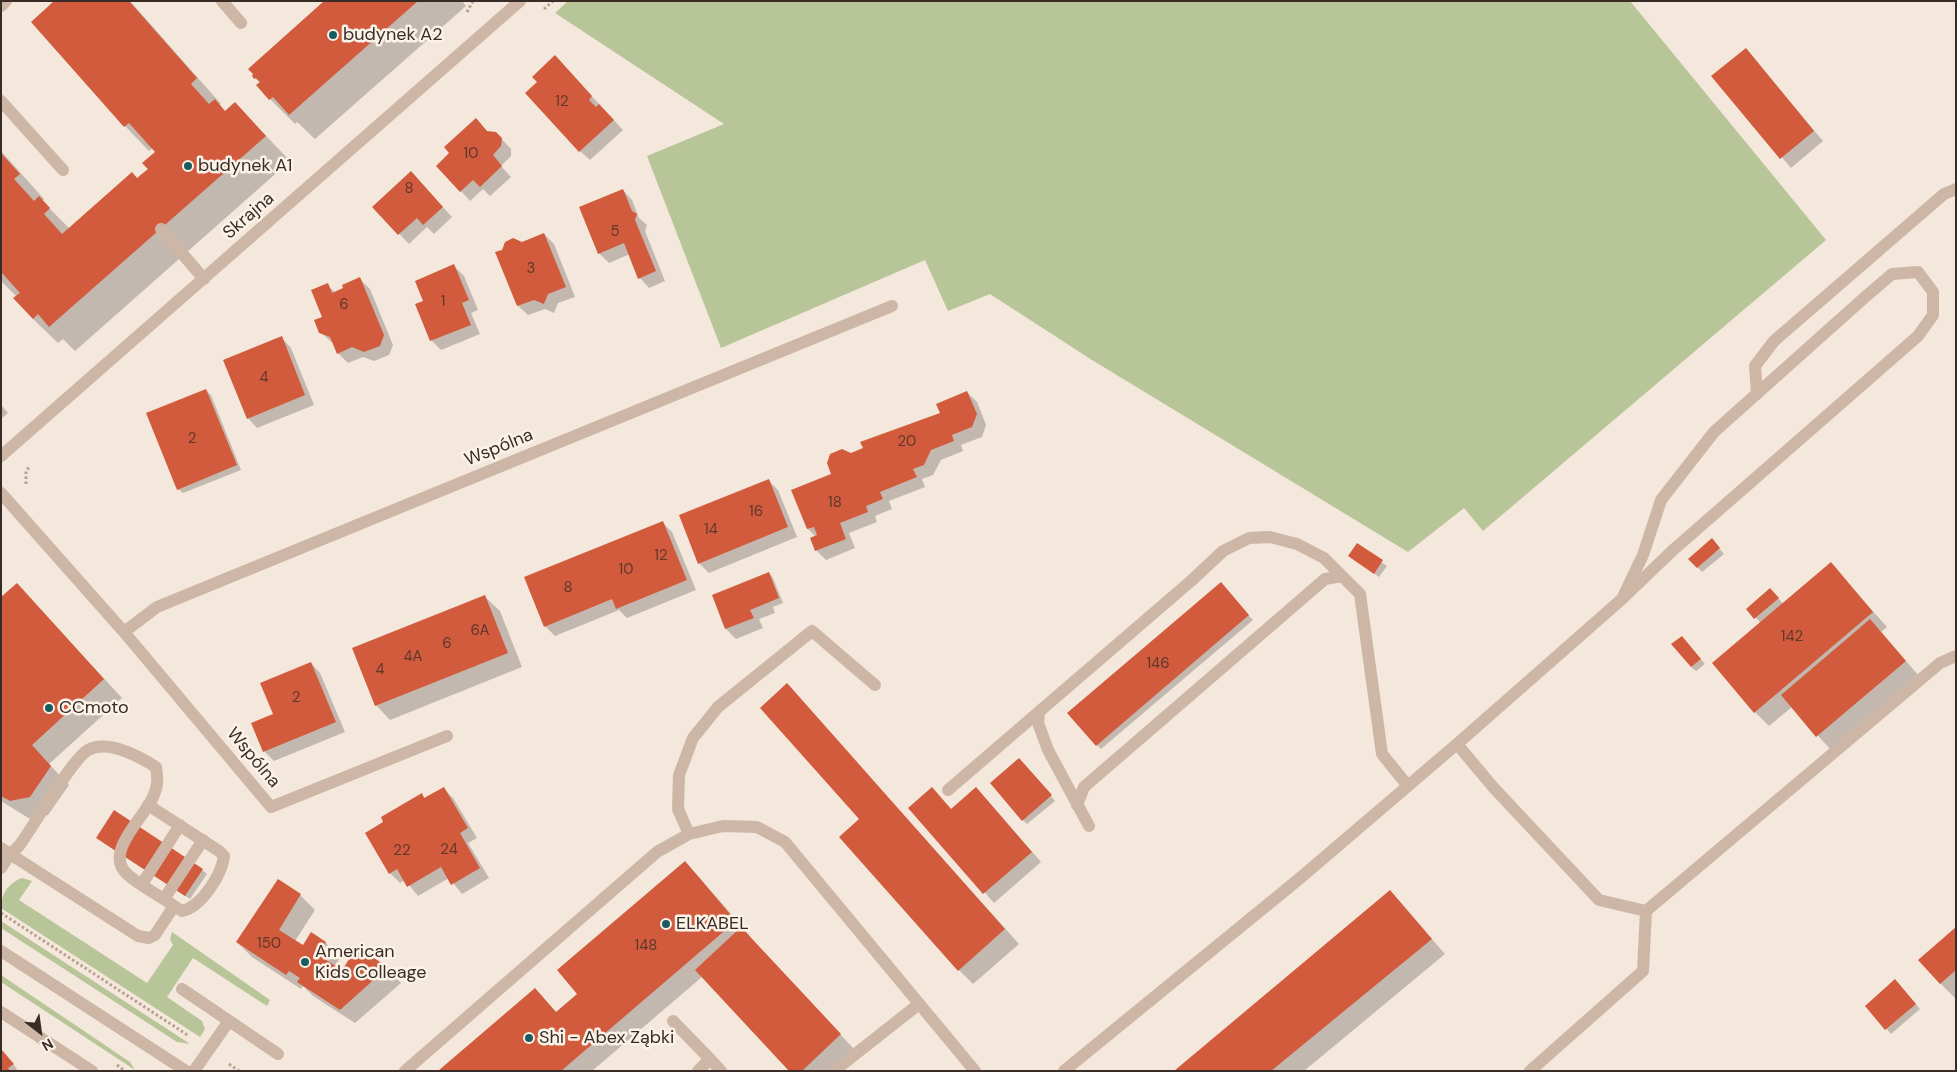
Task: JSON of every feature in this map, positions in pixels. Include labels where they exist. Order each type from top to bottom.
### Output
[{"type":"street","points":[[1,6],[6,1]]},
{"type":"street","points":[[222,1],[241,22]]},
{"type":"street","name":"Skrajna","points":[[1,456],[520,1]]},
{"type":"street","points":[[1,101],[63,170]]},
{"type":"street","points":[[1757,394],[1755,366],[1774,340],[1944,194],[1956,189]]},
{"type":"street","points":[[161,229],[204,279]]},
{"type":"street","points":[[1064,1071],[1299,880],[1622,599],[1672,551],[1918,336],[1933,315],[1933,292],[1918,272],[1892,274],[1714,432],[1661,500],[1643,554],[1622,599]]},
{"type":"street","name":"Wspólna","points":[[124,632],[157,607],[892,306]]},
{"type":"street","name":"Wspólna","points":[[1,493],[124,632],[271,807],[447,736]]},
{"type":"street","points":[[948,790],[1191,581],[1223,551],[1249,538],[1270,537],[1296,544],[1324,558],[1360,594],[1382,754],[1408,786]]},
{"type":"street","points":[[1077,805],[1084,787],[1325,579],[1342,576]]},
{"type":"street","points":[[689,834],[678,809],[679,775],[692,738],[718,707],[812,631],[874,685]]},
{"type":"street","points":[[1530,1071],[1643,971],[1646,911],[1940,663],[1956,656]]},
{"type":"street","points":[[1039,712],[1038,723],[1048,750],[1089,826]]},
{"type":"street","points":[[1457,744],[1492,787],[1599,900],[1646,911]]},
{"type":"street","points":[[6,851],[19,846],[74,764],[88,749],[104,747],[123,750],[144,759],[156,768],[158,782],[153,799],[148,805],[120,850],[120,864],[126,873],[182,911],[191,909],[200,901],[223,866],[224,856],[203,840],[148,805]]},
{"type":"street","points":[[142,884],[180,825]]},
{"type":"street","points":[[405,1071],[657,852],[689,834],[723,826],[757,827],[785,842],[974,1071]]},
{"type":"street","points":[[6,851],[138,936],[149,938],[155,935],[161,926],[169,902],[203,840]]},
{"type":"street","points":[[1,868],[6,851]]},
{"type":"street","points":[[1,951],[185,1070],[209,1050],[229,1021]]},
{"type":"street","points":[[182,989],[278,1054]]},
{"type":"street","points":[[834,1071],[919,1004]]},
{"type":"street","points":[[1,1012],[92,1071]]},
{"type":"street","points":[[673,1021],[720,1071]]},
{"type":"street","points":[[698,1071],[710,1059]]},
{"type":"path","points":[[1,913],[239,1071]]},
{"type":"green space","points":[[568,1],[1630,1],[1826,240],[1483,531],[1464,508],[1408,552],[1092,360],[990,294],[948,311],[925,260],[721,348],[647,156],[724,124],[555,13]]},
{"type":"green space","points":[[22,878],[32,881],[19,900],[147,983],[173,945],[170,939],[172,932],[270,1000],[267,1006],[193,958],[167,997],[202,1021],[205,1029],[200,1037],[1,908],[4,893],[13,883]]},
{"type":"green space","points":[[1,921],[190,1044],[177,1042],[1,928]]},
{"type":"green space","points":[[1,975],[130,1062],[135,1070],[1,982]]},
{"type":"building","name":"budynek A1","points":[[54,1],[129,1],[197,78],[191,84],[209,104],[215,99],[225,111],[235,102],[266,136],[49,327],[38,314],[33,319],[13,298],[20,293],[1,272],[1,153],[20,174],[14,179],[34,201],[39,196],[50,208],[44,214],[62,234],[132,172],[137,178],[148,169],[142,163],[155,152],[129,123],[124,127],[31,22]]},
{"type":"building","name":"budynek A2","points":[[324,1],[418,1],[289,115],[273,97],[269,100],[256,85],[260,82],[256,78],[254,79],[253,74],[248,69]]},
{"type":"building","points":[[1746,48],[1814,131],[1780,159],[1711,76]]},
{"type":"building","points":[[555,55],[592,96],[589,100],[596,107],[599,104],[614,120],[579,152],[525,93],[537,82],[532,77]]},
{"type":"building","points":[[476,118],[487,131],[496,132],[502,138],[501,146],[493,155],[502,166],[480,187],[473,180],[460,192],[436,166],[449,153],[444,147]]},
{"type":"building","points":[[411,171],[443,207],[423,225],[417,218],[398,235],[372,207]]},
{"type":"building","points":[[623,189],[632,211],[637,214],[635,220],[656,271],[638,279],[624,243],[598,254],[579,207]]},
{"type":"building","points":[[544,233],[566,287],[548,294],[544,304],[534,300],[517,306],[495,252],[502,250],[505,242],[513,238],[522,242]]},
{"type":"building","points":[[454,264],[469,300],[462,303],[471,325],[430,341],[415,304],[423,301],[415,281]]},
{"type":"building","points":[[360,277],[384,335],[380,346],[364,352],[352,347],[337,354],[330,337],[319,333],[314,320],[322,317],[311,290],[328,283],[332,293],[343,288],[342,285]]},
{"type":"building","points":[[282,336],[305,395],[247,419],[223,360]]},
{"type":"building","points":[[206,389],[237,465],[177,490],[146,413]]},
{"type":"building","points":[[967,391],[977,414],[972,427],[952,435],[954,441],[931,450],[924,465],[913,469],[917,477],[880,492],[883,499],[866,506],[868,512],[840,523],[846,539],[815,551],[810,538],[817,535],[814,527],[807,529],[791,490],[831,474],[827,463],[830,454],[842,449],[851,453],[863,448],[860,442],[940,413],[936,404]]},
{"type":"building","points":[[769,479],[788,527],[698,564],[679,515]]},
{"type":"building","points":[[663,521],[687,580],[616,609],[612,599],[544,627],[524,577]]},
{"type":"building","points":[[1712,538],[1720,548],[1697,568],[1688,559]]},
{"type":"building","points":[[1357,543],[1383,560],[1374,574],[1348,556]]},
{"type":"building","points":[[1831,562],[1873,612],[1754,713],[1712,663]]},
{"type":"building","points":[[769,572],[779,598],[750,610],[754,618],[725,629],[712,595]]},
{"type":"building","points":[[1221,582],[1249,615],[1096,746],[1067,713]]},
{"type":"building","points":[[17,583],[104,679],[32,745],[51,766],[30,797],[10,801],[1,796],[1,597]]},
{"type":"building","points":[[1770,588],[1779,598],[1754,619],[1746,609]]},
{"type":"building","points":[[485,595],[508,653],[375,706],[352,648]]},
{"type":"building","points":[[1870,619],[1906,661],[1816,737],[1781,695]]},
{"type":"building","points":[[1682,636],[1701,659],[1691,667],[1671,644]]},
{"type":"building","points":[[311,662],[336,722],[263,752],[251,723],[273,714],[260,683]]},
{"type":"building","points":[[787,683],[1005,929],[958,971],[839,837],[859,819],[760,708]]},
{"type":"building","points":[[1019,758],[1052,795],[1022,821],[990,783]]},
{"type":"building","points":[[444,787],[468,828],[460,833],[480,868],[451,885],[441,867],[407,887],[397,869],[389,874],[365,833],[383,822],[381,817],[422,793],[424,798]]},
{"type":"building","points":[[932,787],[951,809],[976,787],[1032,852],[983,894],[908,808]]},
{"type":"building","points":[[114,810],[203,869],[185,896],[96,838]]},
{"type":"building","points":[[685,861],[736,921],[561,1071],[438,1071],[535,988],[556,1012],[577,994],[557,970]]},
{"type":"building","points":[[278,879],[301,894],[279,930],[303,945],[311,932],[326,942],[318,955],[342,970],[357,947],[388,967],[340,1010],[297,982],[300,978],[289,971],[286,975],[236,942]]},
{"type":"building","points":[[1390,890],[1432,939],[1271,1071],[1174,1071]]},
{"type":"building","points":[[741,927],[841,1034],[802,1071],[789,1071],[695,970]]},
{"type":"building","points":[[1956,927],[1956,970],[1940,984],[1918,960]]},
{"type":"building","points":[[1895,979],[1916,1004],[1885,1030],[1865,1006]]},
{"type":"building","points":[[1,1049],[14,1064],[8,1068],[10,1071],[1,1071]]},
{"type":"place","name":"budynek A2","points":[[333,35]]},
{"type":"place","name":"budynek A1","points":[[188,166]]},
{"type":"place","name":"CCmoto","points":[[49,708]]},
{"type":"place","name":"ELKABEL","points":[[666,924]]},
{"type":"place","name":"American Kids Colleage","points":[[305,962]]},
{"type":"place","name":"Shi - Abex Ząbki","points":[[529,1038]]}]
